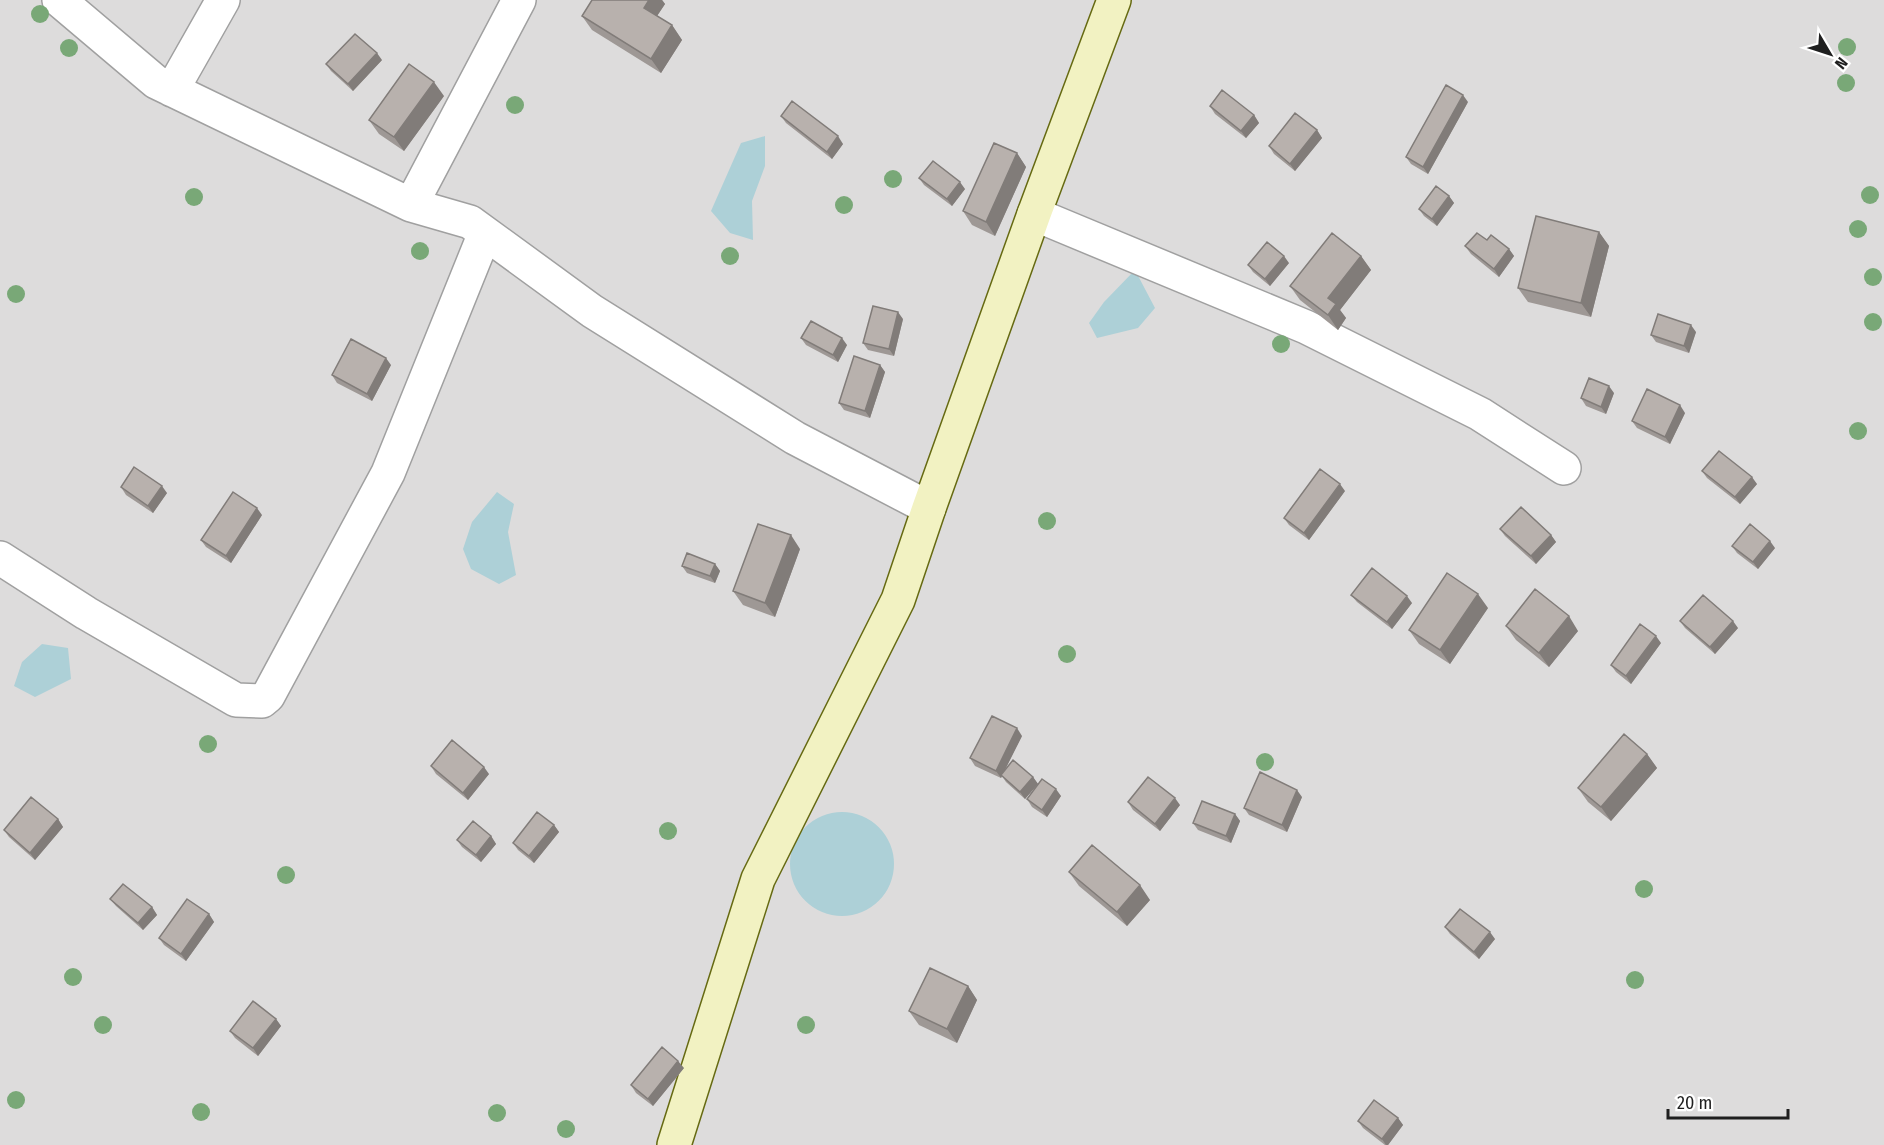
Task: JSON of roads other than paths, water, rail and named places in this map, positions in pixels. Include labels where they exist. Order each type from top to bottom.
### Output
[{"type":"street","points":[[59,0],[156,82],[411,205],[470,222],[592,311],[784,431],[929,508]]},
{"type":"street","points":[[172,90],[223,0]]},
{"type":"street","points":[[411,205],[519,0]]},
{"type":"street","points":[[674,1145],[758,879],[898,600],[1034,214],[1114,0]]},
{"type":"street","points":[[1034,214],[1306,327],[1480,414],[1564,468]]},
{"type":"street","points":[[0,558],[86,613],[236,700],[262,701],[268,696],[388,473],[485,233]]},
{"type":"water","points":[[765,136],[765,166],[752,201],[753,240],[730,233],[711,211],[741,143]]},
{"type":"water","points":[[1135,270],[1155,308],[1138,328],[1097,338],[1089,323],[1104,302]]},
{"type":"water","points":[[497,492],[514,504],[508,532],[516,575],[499,584],[471,569],[463,549],[472,522]]},
{"type":"water","points":[[42,644],[68,648],[71,679],[35,697],[14,686],[22,662]]},
{"type":"water","points":[[842,812],[862,816],[879,827],[890,844],[894,864],[890,884],[879,901],[862,912],[842,916],[822,912],[805,901],[794,884],[790,864],[794,844],[805,827],[822,816]]}]
